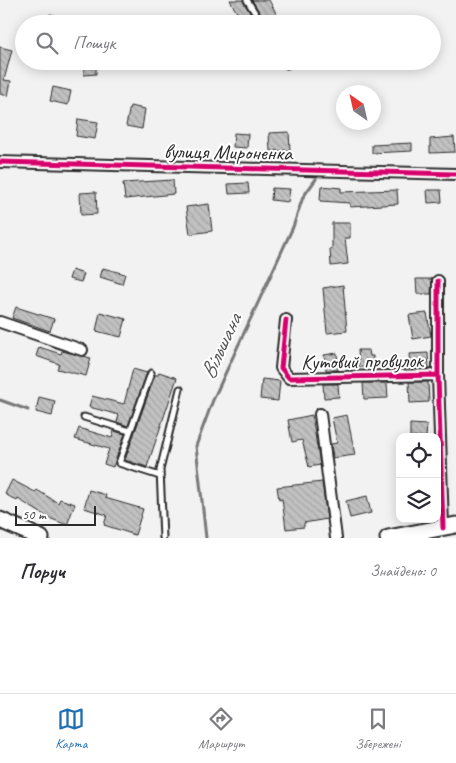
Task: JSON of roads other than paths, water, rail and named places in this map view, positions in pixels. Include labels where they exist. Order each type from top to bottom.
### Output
[{"type":"main road","points":[[0,520],[41,538]]},
{"type":"main road","points":[[388,538],[450,526]]},
{"type":"street","name":"вулиця Мироненка","points":[[0,162],[456,174]]},
{"type":"street","points":[[438,281],[438,375],[450,526]]},
{"type":"street","name":"Кутовий провулок","points":[[286,320],[281,368],[289,378],[438,375]]},
{"type":"street","points":[[0,322],[82,350]]},
{"type":"street","points":[[320,414],[336,538]]},
{"type":"lane","points":[[247,0],[256,15]]},
{"type":"lane","points":[[151,373],[119,463],[160,476]]},
{"type":"lane","points":[[163,538],[160,470],[180,389]]},
{"type":"lane","points":[[84,417],[130,431]]},
{"type":"waterway","name":"Вільшана","points":[[206,538],[196,446],[213,400],[293,227],[303,197],[316,179]]},
{"type":"waterway","points":[[0,400],[28,410]]}]
